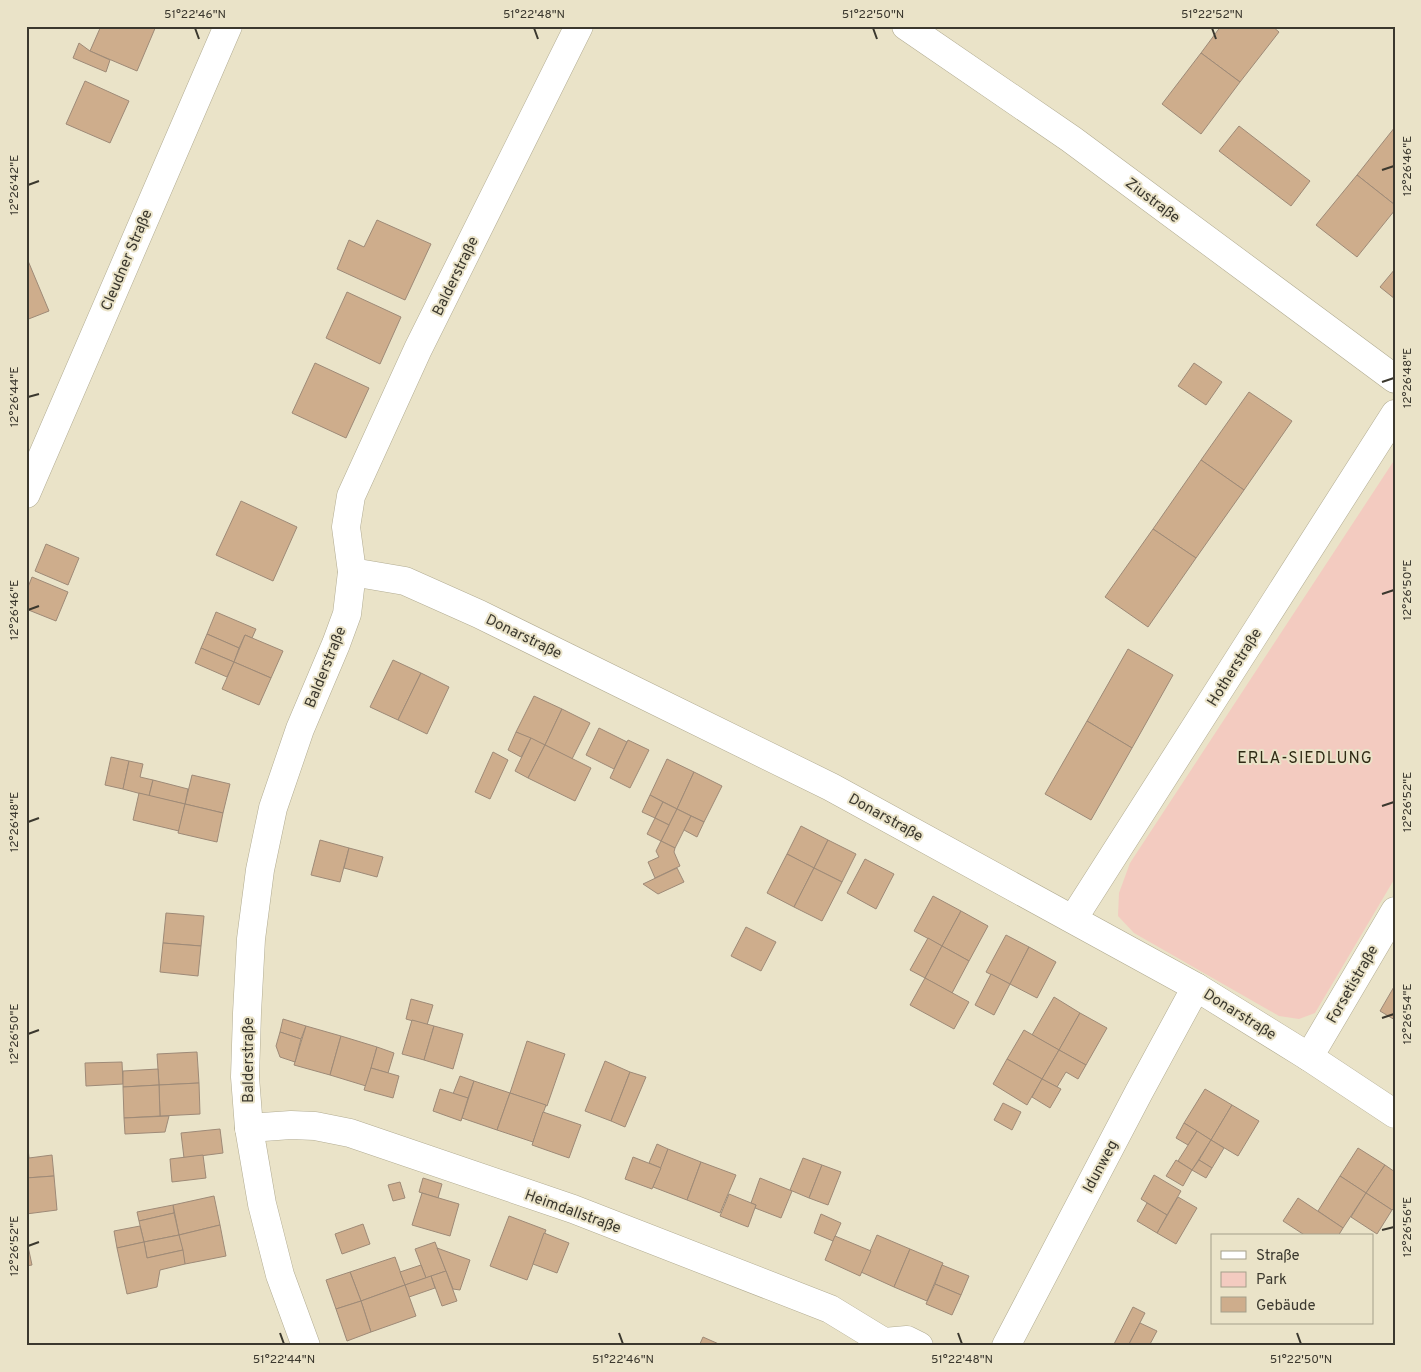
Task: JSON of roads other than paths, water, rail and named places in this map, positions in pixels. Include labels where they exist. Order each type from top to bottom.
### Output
[{"type":"street","name":"Cleudner Straße","points":[[26,494],[228,26]]},
{"type":"street","name":"Balderstraße","points":[[306,1346],[280,1275],[262,1204],[249,1128],[245,1077],[248,1004],[251,939],[260,870],[273,808],[300,729],[347,614],[352,572],[346,527],[351,496],[418,349],[579,26]]},
{"type":"street","name":"Ziustraße","points":[[906,26],[1071,139],[1395,379]]},
{"type":"street","name":"Hotherstraße","points":[[1073,919],[1395,414]]},
{"type":"street","name":"Donarstraße","points":[[352,572],[405,581],[480,614],[831,787],[1196,987],[1309,1057],[1395,1114]]},
{"type":"street","name":"Forsetistraße","points":[[1309,1057],[1395,911]]},
{"type":"street","name":"Idunweg","points":[[1006,1346],[1196,987]]},
{"type":"street","name":"Heimdallstraße","points":[[249,1128],[291,1125],[315,1126],[350,1132],[573,1209],[821,1306],[884,1344],[907,1340],[919,1346]]},
{"type":"district","name":"ERLA-SIEDLUNG","points":[[1305,757]]}]
